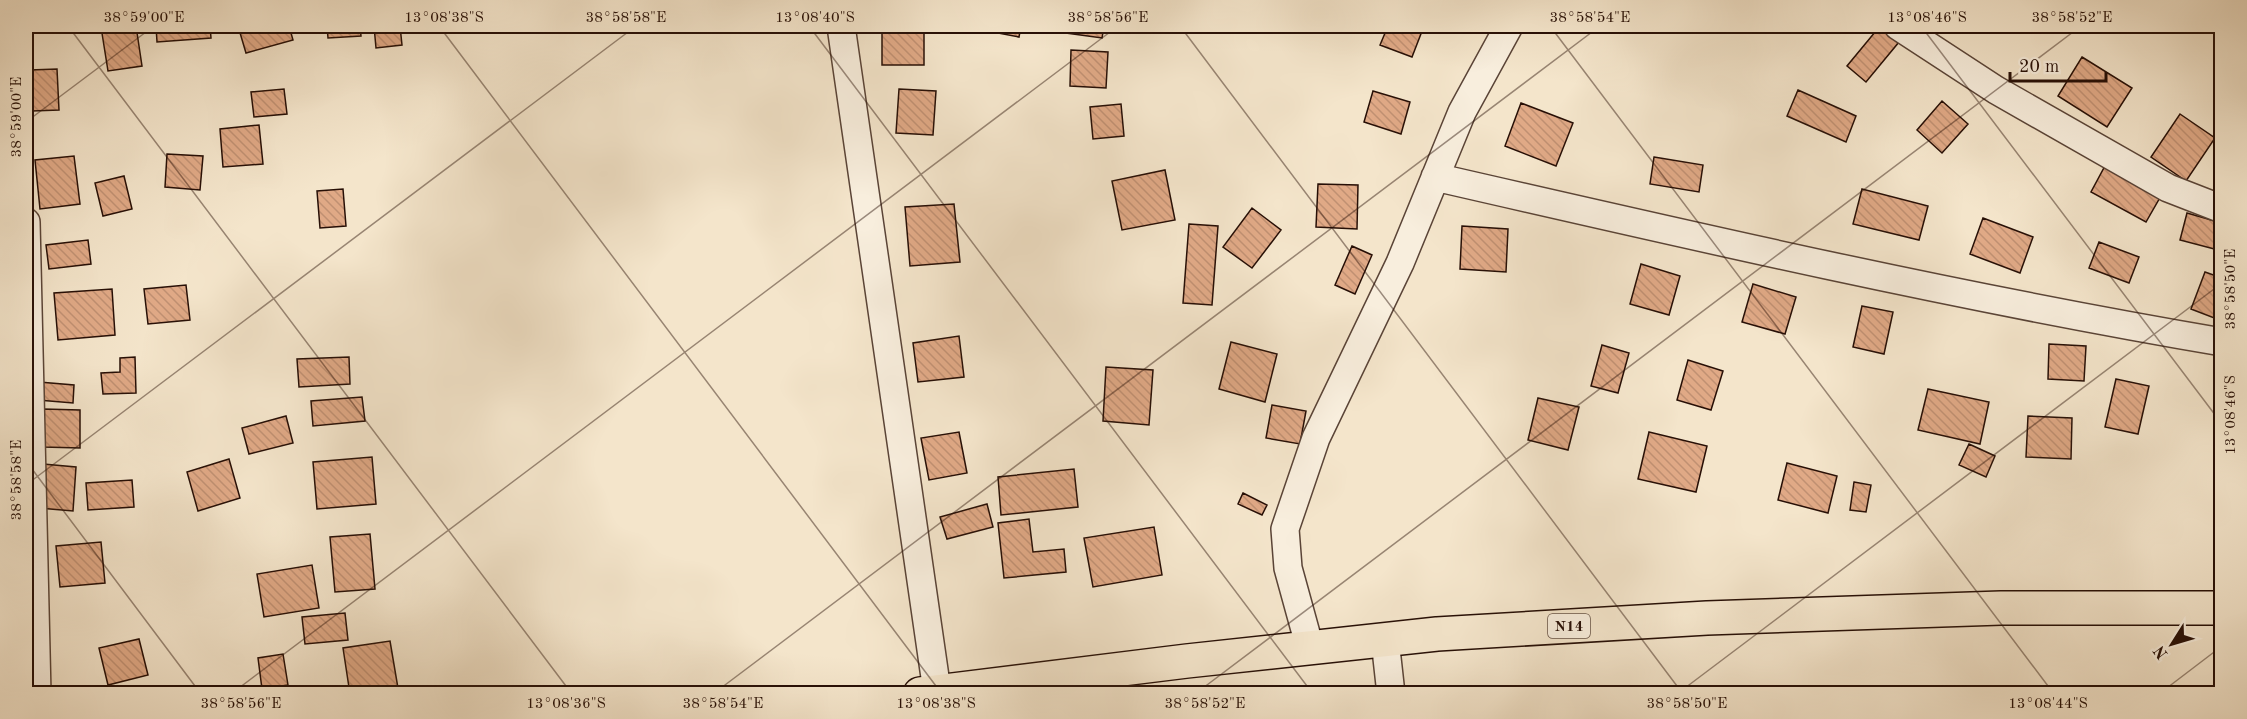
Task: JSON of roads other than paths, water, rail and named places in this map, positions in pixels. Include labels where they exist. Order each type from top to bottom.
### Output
[{"type":"main road","name":"N14","points":[[928,692],[1437,634],[1707,618],[2001,608],[2222,608]]},
{"type":"street","points":[[841,26],[928,692]]},
{"type":"street","points":[[1311,648],[1288,568],[1285,529],[1316,438],[1400,263],[1462,112],[1509,26]]},
{"type":"street","points":[[1898,26],[1996,90],[2157,182],[2222,209]]},
{"type":"street","points":[[1435,177],[1758,251],[2122,325],[2222,342]]},
{"type":"street","points":[[26,222],[29,525],[37,693]]},
{"type":"street","points":[[1385,640],[1390,693]]}]
